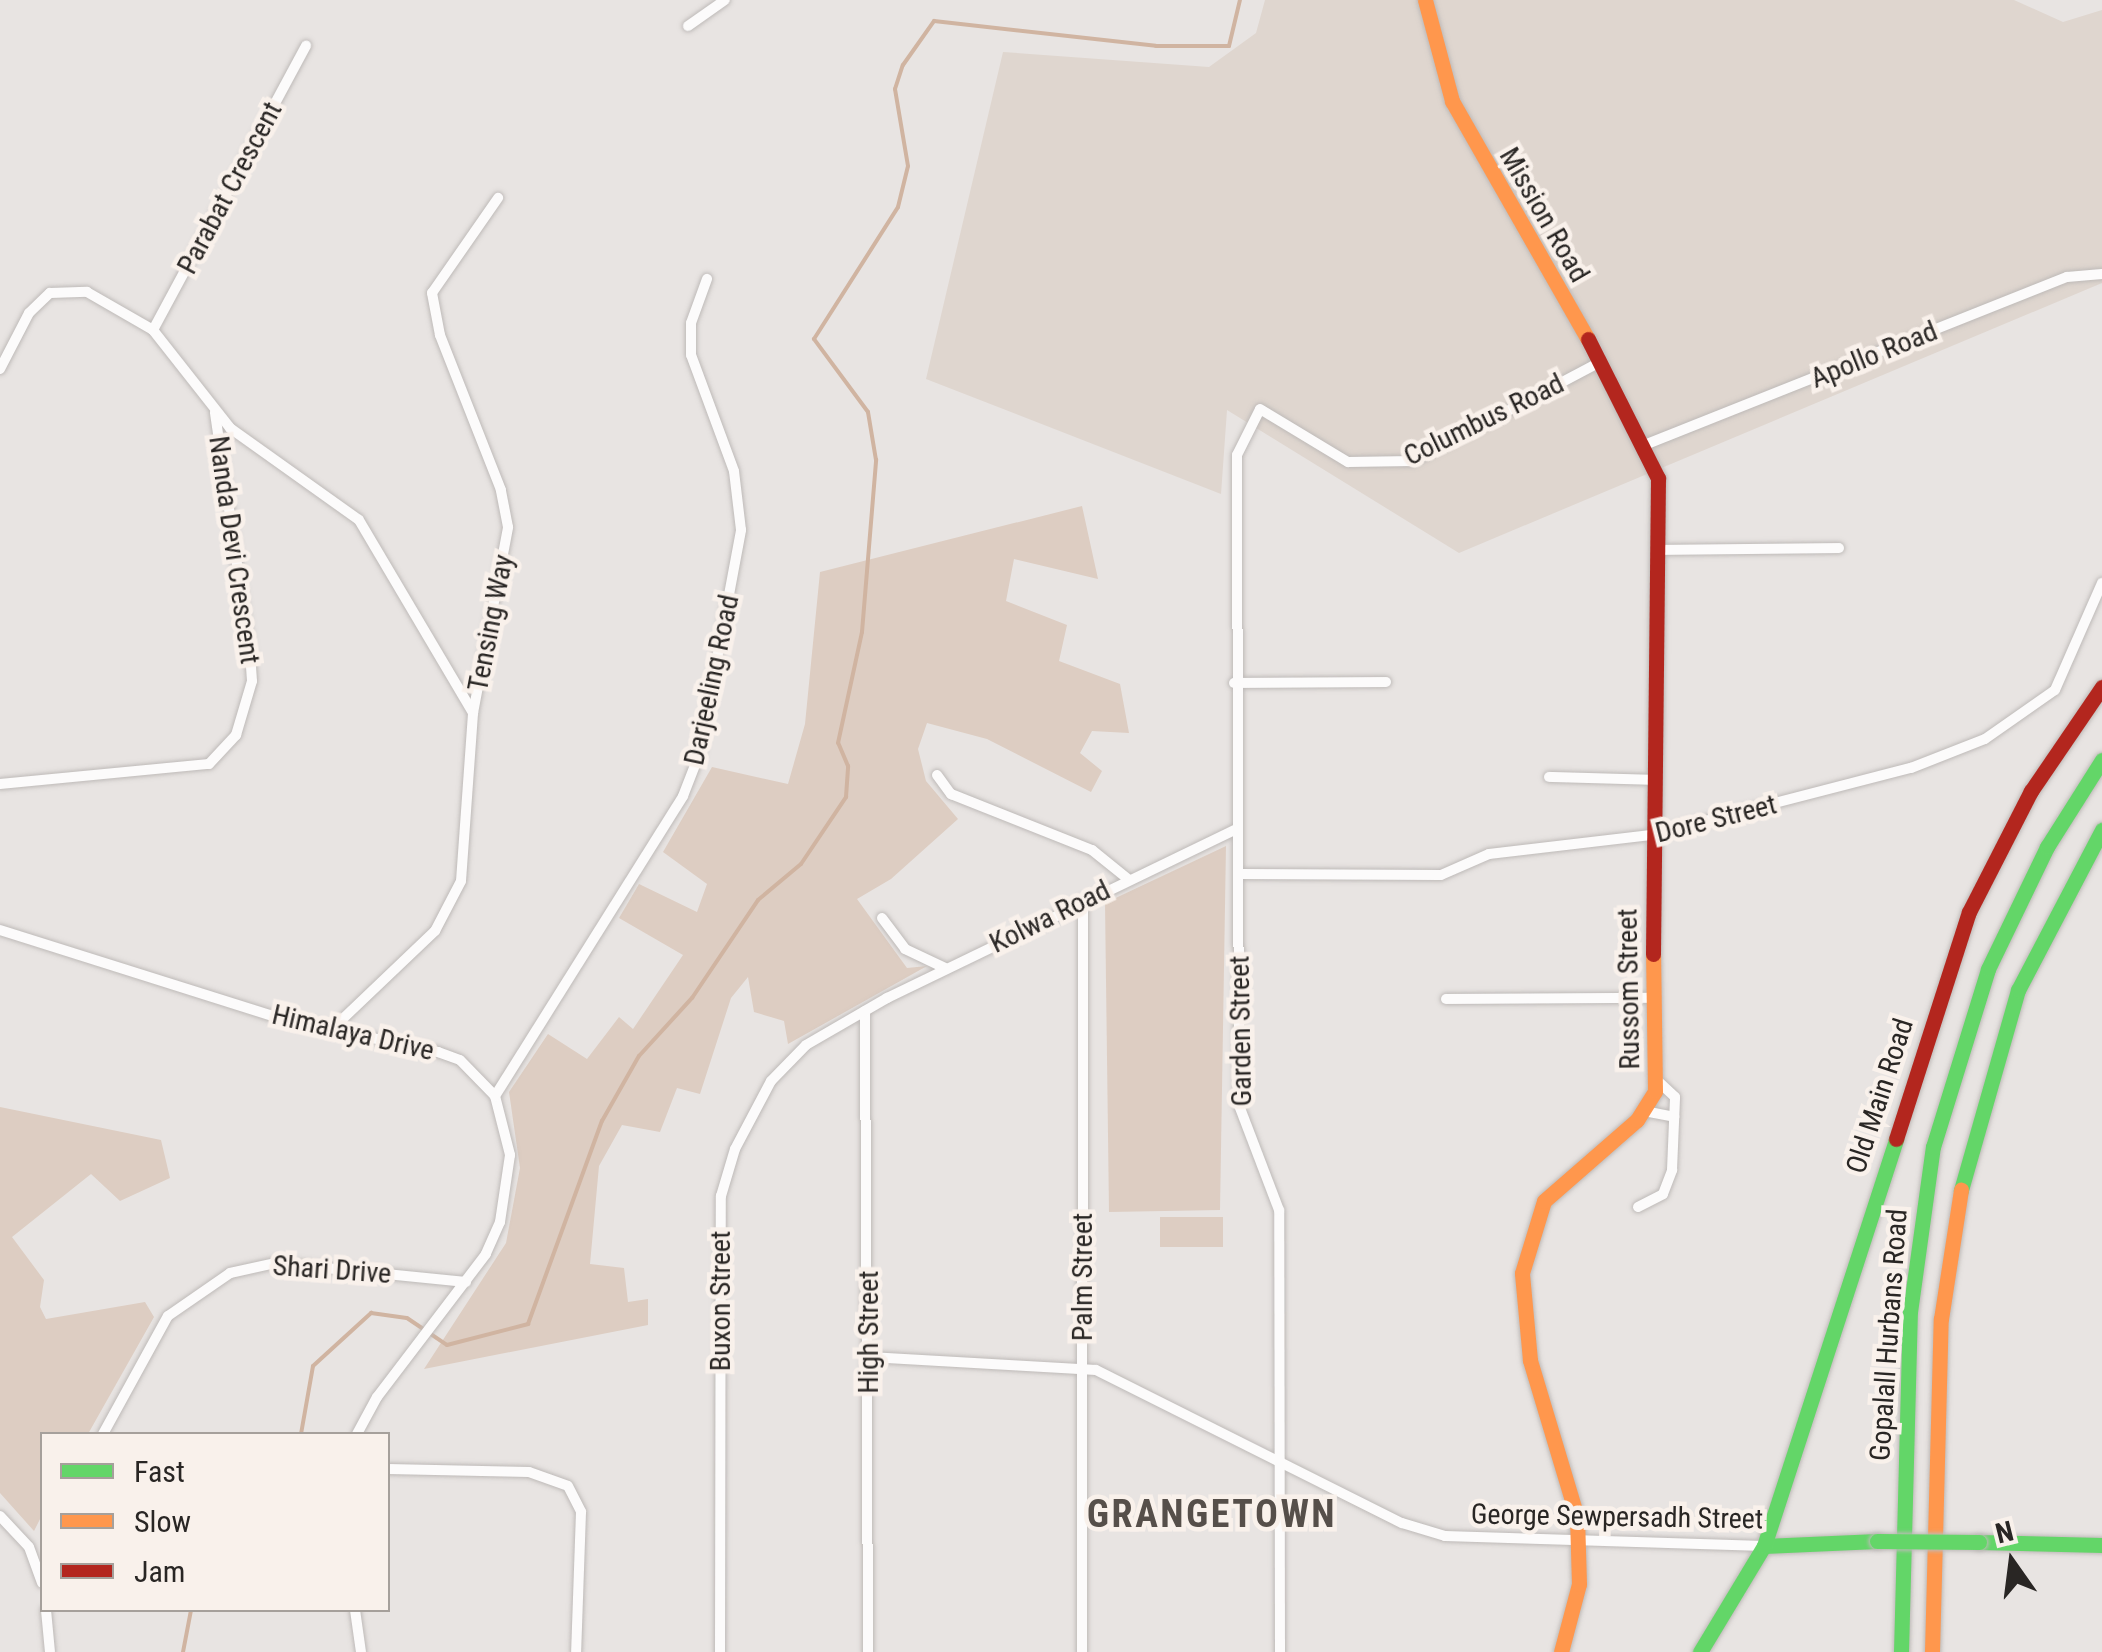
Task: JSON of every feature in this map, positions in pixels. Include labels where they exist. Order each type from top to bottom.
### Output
[{"type":"street","points":[[688,26],[725,0]]},
{"type":"street","name":"Mission Road","points":[[1425,0],[1452,102],[1647,444]]},
{"type":"street","name":"Parabat Crescent","points":[[153,330],[306,46]]},
{"type":"street","name":"Tensing Way","points":[[332,1030],[452,906],[468,843],[473,713],[505,560],[506,508],[440,336],[432,293],[498,198]]},
{"type":"street","name":"Apollo Road","points":[[1647,444],[2068,277],[2102,274]]},
{"type":"street","name":"Darjeeling Road","points":[[495,1096],[683,796],[699,755],[741,530],[734,471],[691,356],[691,323],[707,280]]},
{"type":"street","points":[[0,369],[29,313],[50,292],[87,292],[153,330],[214,413],[358,520],[473,713]]},
{"type":"street","name":"Columbus Road","points":[[1260,409],[1348,462],[1396,464],[1448,444],[1600,362]]},
{"type":"street","name":"Garden Street","points":[[1260,409],[1236,454],[1234,683],[1240,874],[1239,1105],[1279,1210],[1280,1652]]},
{"type":"street","name":"Nanda Devi Crescent","points":[[0,784],[209,764],[236,735],[251,667],[214,413]]},
{"type":"street","name":"Russom Street","points":[[1561,1652],[1575,1610],[1579,1540],[1566,1463],[1530,1360],[1522,1272],[1544,1201],[1644,1110],[1656,1080],[1651,836],[1658,478],[1647,444]]},
{"type":"street","points":[[1657,550],[1839,548]]},
{"type":"street","name":"Dore Street","points":[[1240,874],[1441,875],[1513,849],[1651,836],[1872,780],[1999,732],[2055,690],[2102,582]]},
{"type":"street","points":[[1234,683],[1386,682]]},
{"type":"street","name":"Old Main Road","points":[[1764,1546],[1949,963],[1993,857],[2102,687]]},
{"type":"street","name":"Gopalall Hurbans Road","points":[[1902,1652],[1910,1312],[1933,1147],[1988,968],[2047,847],[2102,760]]},
{"type":"street","points":[[937,775],[952,794],[1092,850],[1128,879]]},
{"type":"street","points":[[1549,777],[1654,780]]},
{"type":"street","name":"Kolwa Road","points":[[865,1012],[945,968],[1238,829]]},
{"type":"street","name":"Gopalall Hurbans Road","points":[[1932,1652],[1941,1319],[1966,1155],[2018,990],[2102,830]]},
{"type":"street","name":"Palm Street","points":[[1082,1652],[1083,901]]},
{"type":"street","points":[[882,918],[905,948],[945,968]]},
{"type":"street","name":"Himalaya Drive","points":[[0,930],[134,976],[460,1060],[495,1096],[507,1130],[508,1192],[486,1254],[377,1397],[358,1432]]},
{"type":"street","points":[[1446,999],[1657,998]]},
{"type":"street","name":"High Street","points":[[865,1012],[870,1357],[868,1652]]},
{"type":"street","name":"Buxon Street","points":[[720,1652],[726,1170],[786,1061],[865,1012]]},
{"type":"street","points":[[1638,1207],[1659,1198],[1670,1183],[1674,1094],[1656,1080]]},
{"type":"street","points":[[1644,1110],[1674,1117]]},
{"type":"street","name":"Shari Drive","points":[[103,1432],[168,1316],[230,1273],[276,1263],[466,1282]]},
{"type":"street","name":"George Sewpersadh Street","points":[[870,1357],[1083,1367],[1280,1465],[1428,1532],[1472,1540],[1764,1546],[1877,1542],[2102,1545]]},
{"type":"street","points":[[390,1469],[529,1472],[568,1486],[581,1512],[576,1652]]},
{"type":"street","points":[[0,1516],[40,1556]]},
{"type":"street","points":[[1700,1652],[1764,1546]]},
{"type":"street","points":[[46,1612],[50,1652]]},
{"type":"street","points":[[355,1612],[361,1652]]},
{"type":"shaded area","points":[[1265,0],[2014,0],[2063,22],[2102,10],[2102,283],[1459,553],[1227,410],[1221,494],[926,379],[1003,52],[1209,67],[1256,33]]},
{"type":"shaded area","points":[[1082,506],[1098,579],[1014,559],[1006,601],[1067,625],[1059,661],[1120,684],[1129,733],[1092,731],[1080,753],[1102,771],[1091,792],[987,739],[927,723],[918,749],[926,781],[958,819],[891,879],[857,899],[907,968],[927,966],[788,1044],[784,1021],[754,1012],[748,977],[731,998],[700,1094],[677,1088],[660,1132],[622,1125],[599,1166],[590,1264],[624,1268],[628,1302],[648,1299],[648,1325],[424,1369],[506,1243],[520,1168],[509,1092],[548,1034],[587,1059],[619,1017],[633,1029],[683,955],[619,918],[639,884],[697,912],[707,884],[663,852],[712,767],[788,784],[805,724],[820,572]]},
{"type":"shaded area","points":[[1226,846],[1220,1210],[1109,1212],[1105,903]]},
{"type":"shaded area","points":[[0,1107],[161,1140],[170,1178],[120,1201],[91,1174],[12,1237],[44,1280],[40,1307],[46,1319],[145,1302],[154,1317],[89,1432],[40,1432],[40,1519],[34,1531],[0,1493]]},
{"type":"shaded area","points":[[1160,1217],[1223,1217],[1223,1247],[1160,1247]]},
{"type":"waterway","points":[[301,1432],[313,1366],[371,1313],[407,1318],[447,1345],[528,1324],[602,1121],[639,1056],[692,998],[758,900],[801,864],[846,797],[848,766],[838,743],[862,632],[876,460],[868,412],[814,339],[898,207],[908,166],[895,89],[903,65],[934,21],[1156,46],[1229,46],[1240,0]]},
{"type":"waterway","points":[[183,1652],[191,1612]]},
{"type":"traffic: fast","points":[[1901,1652],[1910,1312],[1933,1147],[1988,969],[2047,847],[2102,760]]},
{"type":"traffic: fast","points":[[1961,1190],[2018,990],[2102,830]]},
{"type":"traffic: fast","points":[[1700,1652],[1764,1546],[1896,1139]]},
{"type":"traffic: fast","points":[[1764,1546],[1877,1541]]},
{"type":"traffic: fast","points":[[1877,1541],[1979,1542]]},
{"type":"traffic: fast","points":[[1979,1542],[2102,1545]]},
{"type":"traffic: slow","points":[[1425,0],[1452,101],[1588,339]]},
{"type":"traffic: slow","points":[[1561,1652],[1579,1584],[1577,1517],[1530,1360],[1522,1273],[1544,1201],[1637,1120],[1655,1091],[1653,954]]},
{"type":"traffic: slow","points":[[1932,1652],[1941,1319],[1961,1190]]},
{"type":"traffic: jam","points":[[1588,339],[1658,478],[1653,954]]},
{"type":"traffic: jam","points":[[1896,1139],[1969,912],[2031,791],[2102,687]]},
{"type":"district","name":"GRANGETOWN","points":[[1212,1515]]}]
